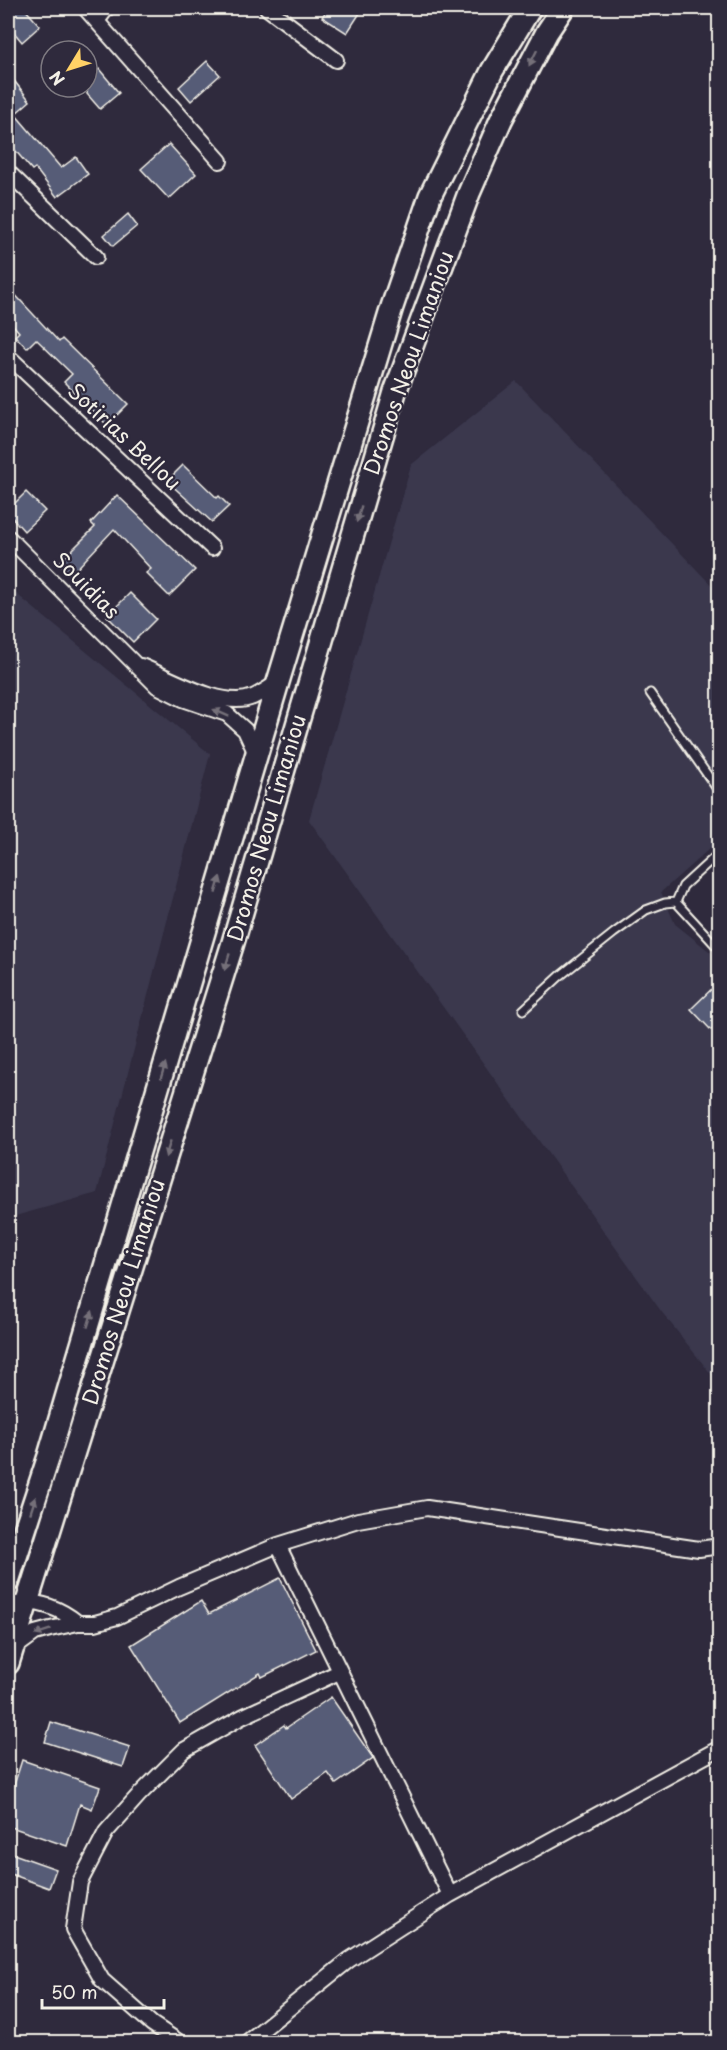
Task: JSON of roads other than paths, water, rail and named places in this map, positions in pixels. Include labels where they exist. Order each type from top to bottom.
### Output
[{"type":"main road","name":"Dromos Neou Limaniou","points":[[8,1581],[49,1456],[278,682],[392,307],[430,196],[492,71],[530,8]]},
{"type":"main road","name":"Dromos Neou Limaniou","points":[[9,1657],[232,946],[395,392],[469,193],[501,120],[547,32],[563,8]]},
{"type":"street","points":[[85,8],[220,161]]},
{"type":"street","points":[[97,21],[107,8]]},
{"type":"street","points":[[267,8],[286,13],[336,60]]},
{"type":"street","points":[[8,172],[96,257]]},
{"type":"street","name":"Sotirias Bellou","points":[[8,356],[212,548]]},
{"type":"street","name":"Souidias","points":[[8,537],[157,686],[183,699],[227,714],[245,730],[256,756]]},
{"type":"street","name":"Souidias","points":[[136,664],[190,689],[232,700],[252,698],[278,682]]},
{"type":"street","points":[[9,1657],[35,1633],[117,1617],[179,1587],[278,1545],[358,1520],[427,1508],[699,1549],[720,1546]]},
{"type":"street","points":[[278,1545],[450,1895]]},
{"type":"street","points":[[8,1616],[16,1604],[27,1602],[63,1612],[78,1623]]},
{"type":"street","points":[[179,2043],[152,2024],[102,1980],[73,1929],[80,1882],[106,1832],[184,1750],[242,1718],[339,1672]]},
{"type":"street","points":[[248,2043],[349,1960],[450,1895],[720,1748]]},
{"type":"lane","points":[[650,693],[720,793]]},
{"type":"lane","points":[[676,902],[683,886],[720,852]]},
{"type":"lane","points":[[676,902],[720,950]]},
{"type":"lane","points":[[523,1010],[560,976],[646,910],[676,902]]}]
